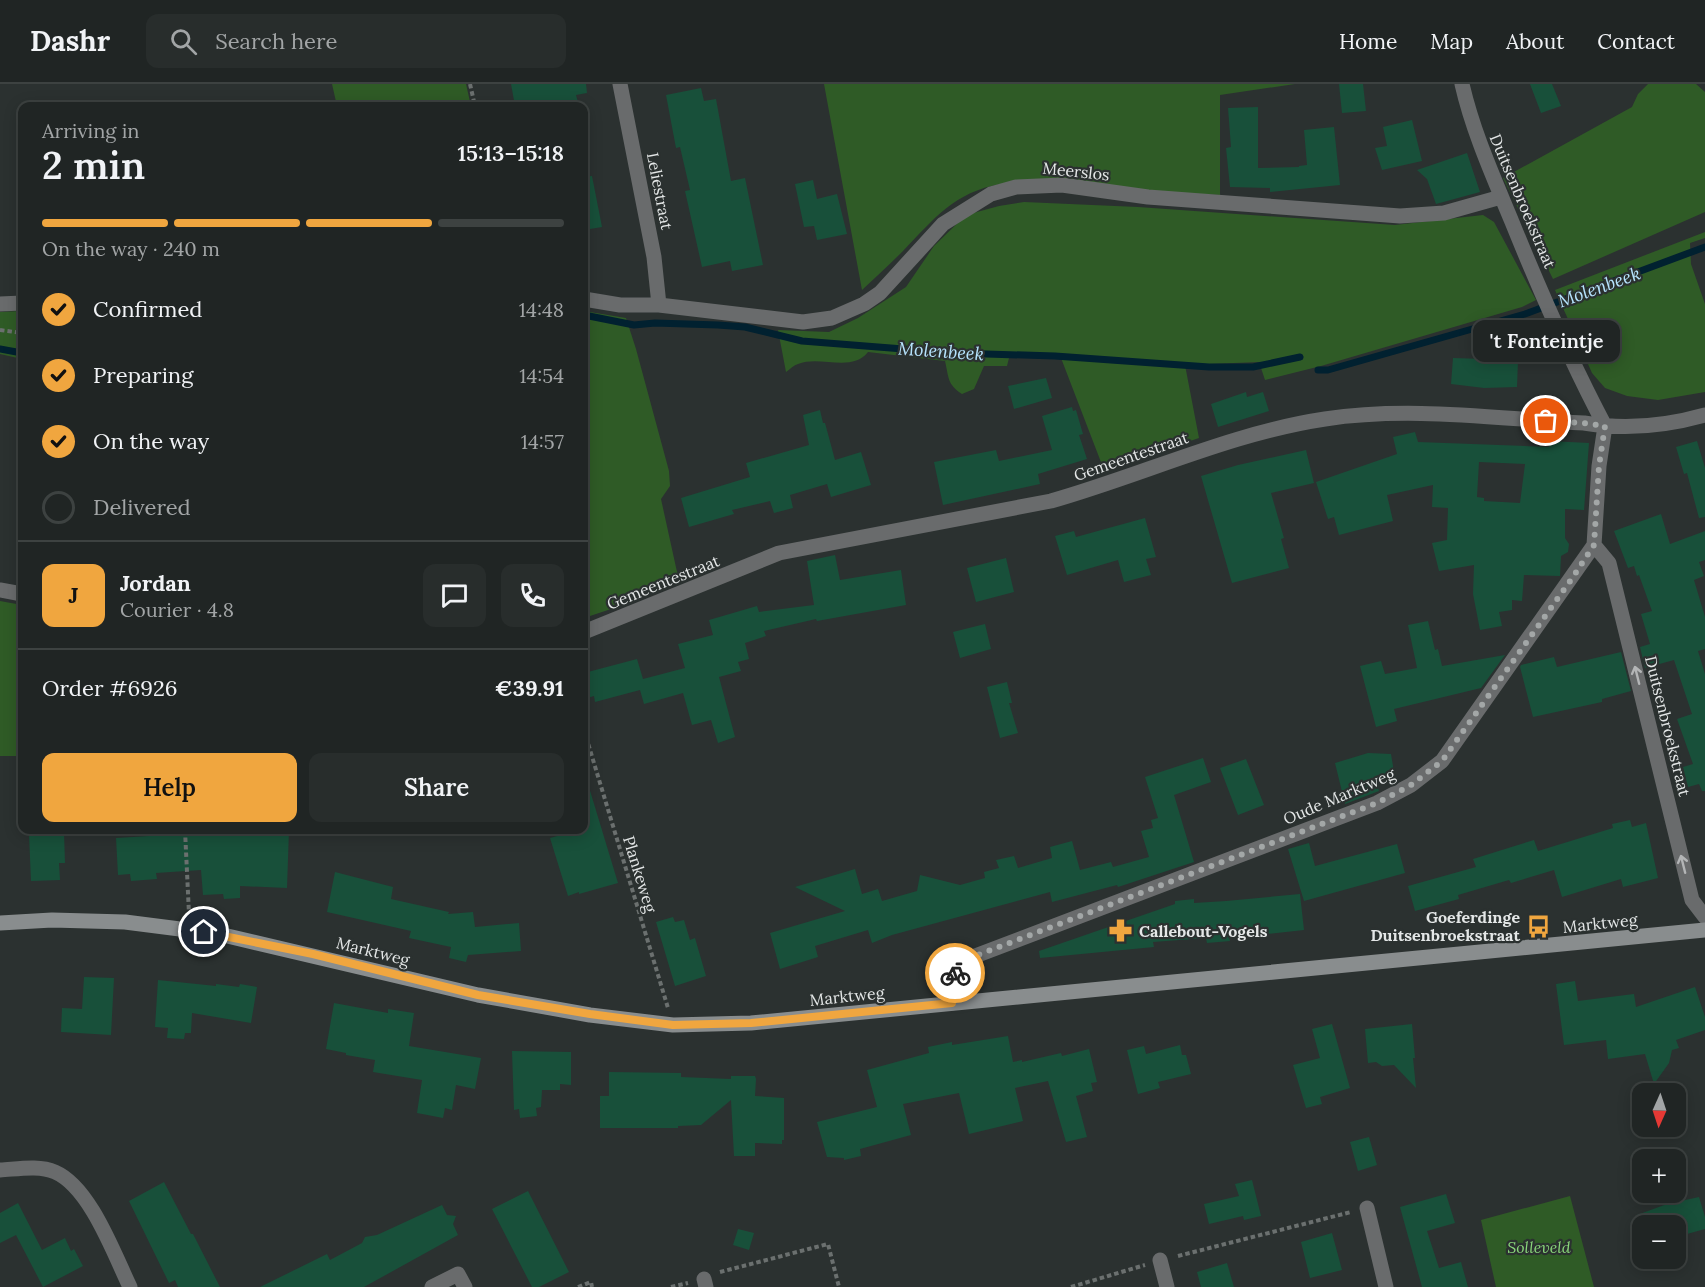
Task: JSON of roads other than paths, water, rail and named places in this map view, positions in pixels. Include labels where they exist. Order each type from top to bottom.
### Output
[{"type":"street","name":"Leliestraat","points":[[620,84],[654,257],[659,305]]},
{"type":"street","name":"Duitsenbroekstraat","points":[[1462,84],[1478,143],[1543,295],[1584,386],[1605,426]]},
{"type":"street","name":"Meerslos","points":[[588,300],[620,305],[659,305],[803,322],[832,318],[864,304],[880,293],[943,224],[991,194],[1016,186],[1062,185],[1148,197],[1400,216],[1444,213],[1501,196]]},
{"type":"street","points":[[0,304],[18,303]]},
{"type":"street","name":"Gemeentestraat","points":[[588,630],[779,553],[1051,501],[1236,440],[1285,426],[1326,418],[1429,412],[1605,426],[1641,426],[1689,420],[1705,415]]},
{"type":"street","name":"Oude Marktweg","points":[[952,1003],[952,978],[962,961],[1377,803],[1411,785],[1442,761],[1594,545],[1599,466],[1605,426]]},
{"type":"street","name":"Duitsenbroekstraat","points":[[1594,545],[1609,563],[1692,900],[1705,917]]},
{"type":"street","points":[[0,590],[18,593]]},
{"type":"street","name":"Marktweg","points":[[0,923],[52,920],[125,922],[219,934],[313,954],[478,995],[673,1025],[751,1023],[1705,930]]},
{"type":"street","points":[[0,1170],[39,1168],[56,1172],[71,1183],[83,1194],[94,1213],[130,1287]]},
{"type":"street","points":[[1367,1208],[1386,1287]]},
{"type":"street","points":[[1160,1260],[1167,1287]]},
{"type":"street","points":[[432,1287],[458,1274],[465,1287]]},
{"type":"waterway","name":"Molenbeek","points":[[1318,370],[1328,370],[1525,314],[1705,247]]},
{"type":"waterway","name":"Molenbeek","points":[[588,316],[634,325],[655,323],[745,327],[802,341],[954,353],[1055,356],[1209,367],[1253,367],[1300,357]]},
{"type":"waterway","name":"Molenbeek","points":[[0,349],[18,352]]},
{"type":"place","name":"'t Fonteintje","points":[[1546,421]]},
{"type":"place","name":"Goeferdinge Duitsenbroekstraat","points":[[1538,926]]},
{"type":"place","name":"Callebout-Vogels","points":[[1121,931]]},
{"type":"park label","name":"Solleveld","points":[[1539,1247]]}]
